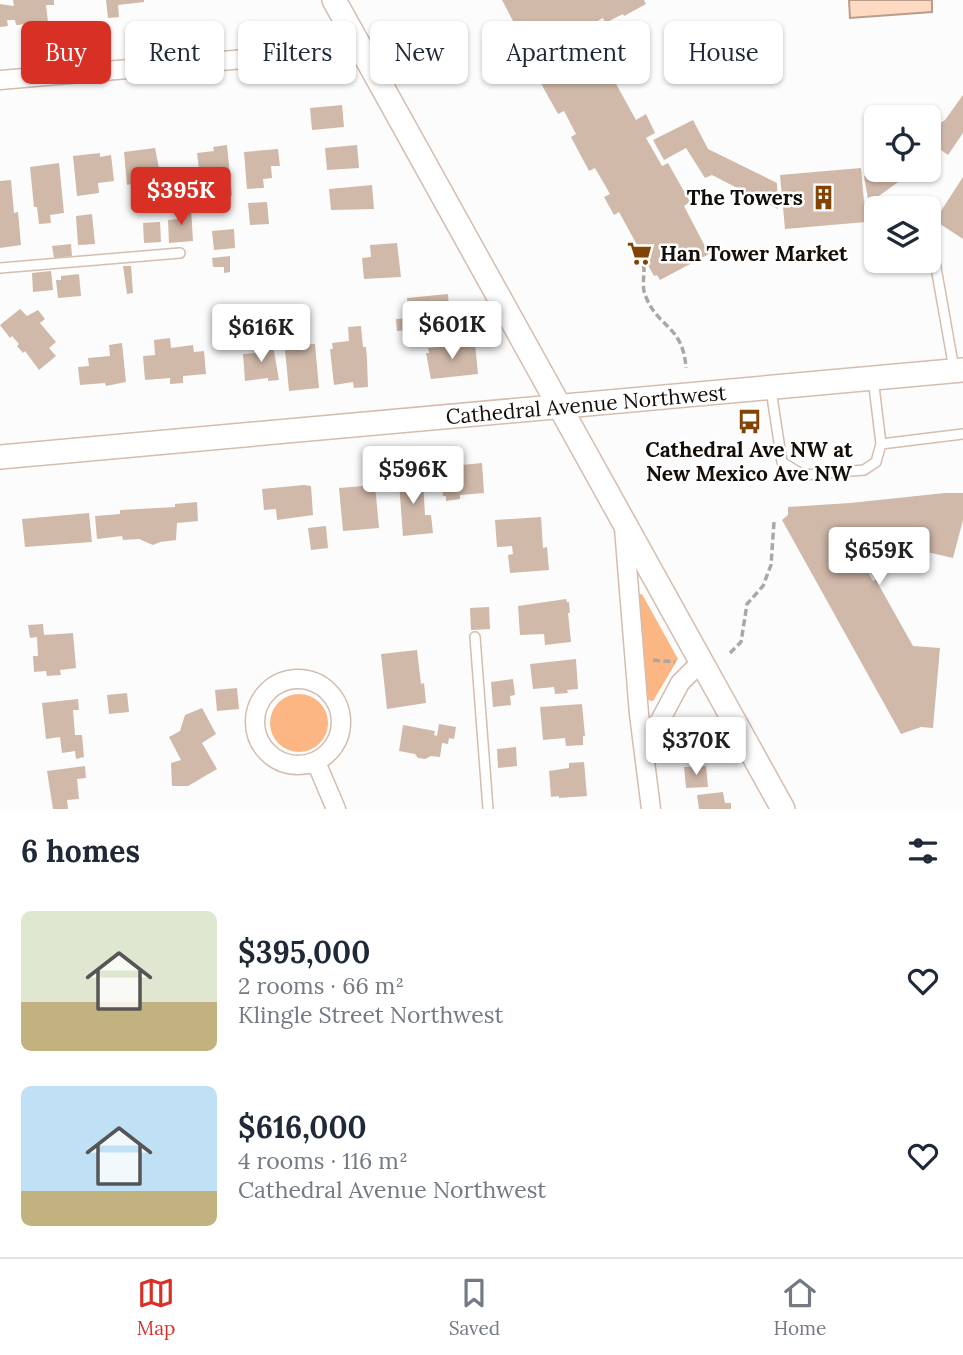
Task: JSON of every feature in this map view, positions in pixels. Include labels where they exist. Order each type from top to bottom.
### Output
[{"type":"street","points":[[334,0],[345,21]]},
{"type":"street","points":[[356,41],[783,809]]},
{"type":"street","points":[[0,80],[238,60]]},
{"type":"street","name":"Cathedral Avenue Northwest","points":[[0,457],[959,370]]},
{"type":"street","points":[[624,525],[639,713],[651,809]]},
{"type":"street","points":[[645,749],[680,683],[701,662]]},
{"type":"street","points":[[284,681],[313,681],[326,688],[336,699],[341,713],[341,728],[332,748],[316,762],[302,765],[276,759],[258,738],[255,725],[262,699],[284,681]]},
{"type":"street","points":[[316,762],[336,809]]},
{"type":"lane","points":[[0,268],[180,253]]},
{"type":"lane","points":[[939,273],[959,370]]},
{"type":"lane","points":[[771,388],[782,462],[803,475],[863,470],[876,462],[881,444],[873,378]]},
{"type":"lane","points":[[881,444],[963,435]]},
{"type":"lane","points":[[475,637],[488,809]]},
{"type":"path","points":[[640,255],[646,266],[643,288],[645,296],[682,344],[686,368]]},
{"type":"path","points":[[730,653],[741,642],[747,604],[763,586],[771,565],[774,523]]},
{"type":"shaded area","points":[[849,0],[932,0],[932,12],[850,18]]},
{"type":"shaded area","points":[[642,594],[678,659],[653,701],[647,700],[637,595]]},
{"type":"shaded area","points":[[293,694],[305,694],[320,702],[328,717],[328,729],[320,744],[305,752],[293,752],[278,744],[270,729],[270,717],[278,702]]},
{"type":"building","points":[[13,0],[54,0],[54,5],[46,5],[48,21],[21,21],[21,25],[16,25],[15,20],[7,20],[8,26],[0,27],[0,4],[14,6]]},
{"type":"building","points":[[106,0],[144,2],[118,5],[119,17],[108,18]]},
{"type":"building","points":[[502,0],[644,0],[646,4],[609,21],[604,21],[603,18],[598,21],[513,21]]},
{"type":"building","points":[[541,84],[616,84],[636,120],[646,114],[655,133],[646,138],[662,166],[668,163],[690,202],[684,206],[709,254],[660,280],[657,275],[654,276],[619,212],[614,215],[604,197],[610,194],[595,168],[589,171],[571,137],[576,134],[564,111],[558,114]]},
{"type":"building","points":[[963,95],[963,133],[948,155],[941,150],[941,123]]},
{"type":"building","points":[[342,105],[344,127],[312,130],[310,108]]},
{"type":"building","points":[[693,120],[708,149],[777,183],[778,209],[712,175],[705,178],[686,148],[664,160],[653,140]]},
{"type":"building","points":[[227,145],[232,195],[227,200],[219,201],[210,193],[202,194],[197,153],[214,151],[213,147]]},
{"type":"building","points":[[357,145],[359,168],[327,170],[325,148]]},
{"type":"building","points":[[155,148],[159,168],[169,167],[172,193],[158,195],[159,203],[135,206],[132,184],[127,185],[124,152]]},
{"type":"building","points":[[278,149],[280,166],[271,166],[272,178],[263,179],[264,188],[247,189],[244,152]]},
{"type":"building","points":[[100,153],[100,157],[111,155],[114,181],[98,183],[99,193],[77,196],[73,156]]},
{"type":"building","points":[[59,163],[64,213],[50,215],[51,223],[39,224],[37,207],[34,207],[30,167]]},
{"type":"building","name":"The Towers","points":[[861,168],[864,222],[785,229],[780,175]]},
{"type":"building","points":[[963,177],[963,239],[941,225],[941,211]]},
{"type":"building","points":[[11,180],[21,245],[0,248],[0,181]]},
{"type":"building","points":[[865,182],[898,182],[879,196],[867,196]]},
{"type":"building","points":[[372,185],[374,209],[331,210],[329,189]]},
{"type":"building","points":[[267,202],[269,224],[250,225],[248,203]]},
{"type":"building","points":[[191,208],[193,241],[169,243],[168,220],[178,219],[177,209]]},
{"type":"building","points":[[92,214],[95,244],[78,245],[76,216]]},
{"type":"building","points":[[160,222],[161,242],[144,243],[143,223]]},
{"type":"building","points":[[234,229],[235,248],[214,250],[212,231]]},
{"type":"building","points":[[397,243],[401,277],[364,279],[362,258],[371,257],[370,245]]},
{"type":"building","points":[[71,244],[72,256],[54,258],[52,246]]},
{"type":"building","points":[[230,256],[230,272],[224,273],[224,267],[213,267],[212,258]]},
{"type":"building","points":[[123,266],[131,266],[133,293],[127,294]]},
{"type":"building","points":[[51,271],[53,290],[33,292],[32,273]]},
{"type":"building","points":[[79,274],[81,296],[58,298],[56,280],[61,280],[61,276]]},
{"type":"building","points":[[448,294],[450,326],[397,331],[396,319],[409,318],[407,298]]},
{"type":"building","points":[[20,309],[27,316],[38,310],[45,319],[40,323],[56,342],[49,348],[56,356],[39,370],[0,325]]},
{"type":"building","points":[[361,326],[363,347],[366,347],[368,387],[354,388],[353,382],[334,385],[330,349],[333,349],[332,343],[349,341],[348,327]]},
{"type":"building","points":[[170,338],[171,348],[193,345],[194,352],[204,351],[206,374],[183,376],[183,383],[170,384],[170,378],[145,380],[143,356],[155,355],[154,340]]},
{"type":"building","points":[[122,343],[126,382],[106,386],[105,383],[80,385],[78,367],[89,366],[88,358],[110,356],[109,345]]},
{"type":"building","points":[[315,344],[319,388],[289,391],[285,350],[299,349],[299,345]]},
{"type":"building","points":[[475,344],[478,374],[431,379],[426,353],[429,353],[428,348]]},
{"type":"building","points":[[273,345],[279,380],[268,381],[268,378],[245,381],[243,354],[255,353],[254,347]]},
{"type":"building","points":[[482,463],[484,493],[460,495],[460,499],[446,501],[446,496],[443,496],[441,467]]},
{"type":"building","points":[[406,470],[407,481],[423,480],[425,515],[431,515],[433,533],[403,536],[399,482],[395,482],[394,471]]},
{"type":"building","points":[[375,485],[379,528],[343,531],[339,488]]},
{"type":"building","points":[[311,486],[313,515],[277,520],[276,509],[264,510],[262,489]]},
{"type":"building","points":[[963,493],[963,520],[953,558],[927,552],[928,549],[923,548],[891,551],[891,548],[876,549],[866,569],[873,581],[876,580],[913,646],[940,648],[933,728],[921,727],[901,734],[782,520],[788,515],[788,507]]},
{"type":"building","points":[[197,502],[198,521],[177,523],[176,540],[153,545],[139,539],[123,540],[122,536],[97,539],[95,516],[120,514],[120,510],[175,507],[175,504]]},
{"type":"building","points":[[89,513],[92,542],[25,547],[22,519]]},
{"type":"building","points":[[541,517],[543,548],[547,547],[549,570],[510,573],[508,555],[513,554],[512,546],[497,547],[495,520]]},
{"type":"building","points":[[326,526],[328,548],[311,550],[308,528]]},
{"type":"building","points":[[566,599],[569,602],[571,642],[545,645],[544,634],[520,635],[518,606]]},
{"type":"building","points":[[489,607],[490,629],[471,630],[470,608]]},
{"type":"building","points":[[43,624],[44,635],[73,633],[76,668],[60,670],[61,675],[47,676],[46,671],[34,672],[33,656],[38,656],[37,637],[30,638],[28,625]]},
{"type":"building","points":[[417,650],[426,703],[387,709],[381,654]]},
{"type":"building","points":[[576,659],[578,689],[555,694],[554,687],[533,689],[530,664]]},
{"type":"building","points":[[513,679],[515,695],[510,696],[511,705],[493,707],[491,682]]},
{"type":"building","points":[[237,688],[239,709],[217,711],[215,690]]},
{"type":"building","points":[[127,693],[129,712],[109,714],[107,695]]},
{"type":"building","points":[[78,699],[79,710],[73,710],[75,735],[82,735],[84,757],[76,759],[75,751],[62,753],[60,737],[46,739],[42,703]]},
{"type":"building","points":[[582,704],[585,736],[583,745],[566,746],[565,738],[543,740],[540,707]]},
{"type":"building","points":[[202,708],[216,734],[202,743],[217,769],[188,786],[172,786],[171,763],[181,760],[169,737],[180,731],[185,715]]},
{"type":"building","points":[[439,724],[456,727],[454,739],[449,738],[448,744],[442,743],[440,757],[418,758],[415,754],[399,751],[403,725],[435,731],[434,735],[437,736]]},
{"type":"building","points":[[516,747],[517,766],[498,768],[497,749]]},
{"type":"building","points":[[584,762],[587,796],[551,797],[549,771],[569,768],[569,763]]},
{"type":"building","points":[[85,766],[86,778],[77,779],[79,799],[67,800],[68,809],[53,809],[47,771]]},
{"type":"building","points":[[706,766],[708,787],[686,788],[684,767]]},
{"type":"building","points":[[723,792],[725,803],[731,803],[731,809],[699,809],[697,795]]},
{"type":"place","name":"The Towers","points":[[823,198]]},
{"type":"place","name":"Han Tower Market","points":[[640,254]]},
{"type":"place","name":"Cathedral Ave NW at New Mexico Ave NW","points":[[749,421]]}]
